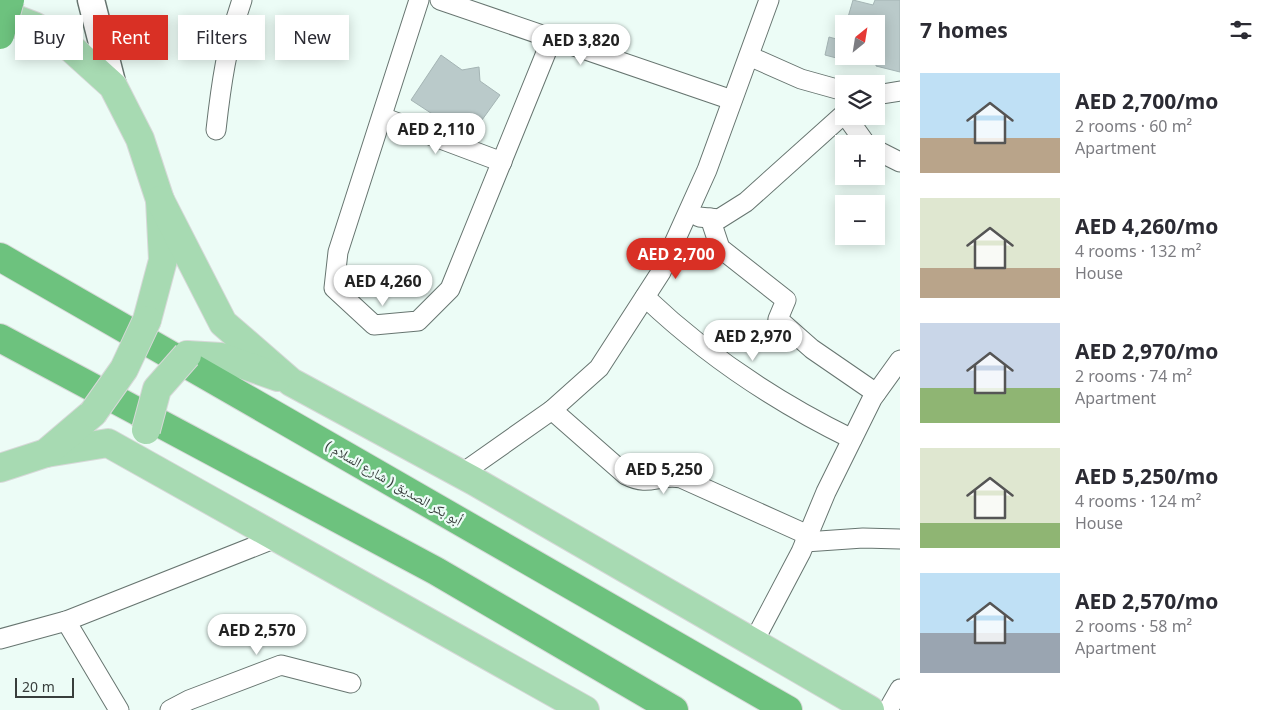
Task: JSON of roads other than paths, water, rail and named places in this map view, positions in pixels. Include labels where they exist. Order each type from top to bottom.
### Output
[{"type":"highway","points":[[0,35],[10,0]]},
{"type":"highway","name":"( شارع السلام ) أبو بكر الصديق","points":[[0,257],[788,710]]},
{"type":"highway","points":[[0,338],[436,571],[674,710]]},
{"type":"main road","points":[[91,0],[113,86],[140,139],[160,200],[224,323],[291,382]]},
{"type":"main road","points":[[0,12],[34,26],[71,48],[113,86]]},
{"type":"main road","points":[[46,453],[93,413],[124,369],[148,320],[163,260],[160,200]]},
{"type":"main road","points":[[171,477],[151,447],[146,430],[157,389],[187,355],[221,357],[291,382],[461,474],[870,710]]},
{"type":"main road","points":[[0,468],[46,453],[108,443],[585,710]]},
{"type":"street","points":[[216,130],[222,72],[231,32],[242,0]]},
{"type":"street","points":[[419,0],[338,252],[334,288],[374,325],[418,322],[450,289],[552,38]]},
{"type":"street","points":[[440,0],[732,100]]},
{"type":"street","points":[[461,474],[552,410],[599,368],[661,272],[707,170],[769,0]]},
{"type":"street","points":[[749,56],[801,79],[835,88]]},
{"type":"street","points":[[885,94],[900,91]]},
{"type":"street","points":[[382,117],[502,162]]},
{"type":"street","points":[[686,216],[719,219],[746,202],[835,124]]},
{"type":"street","points":[[885,154],[900,162]]},
{"type":"street","points":[[710,218],[720,248],[786,300],[778,319],[812,349],[876,393]]},
{"type":"street","points":[[645,297],[677,327],[731,368],[807,417],[852,439]]},
{"type":"street","points":[[753,642],[807,538],[826,492],[852,439],[876,393],[900,360]]},
{"type":"street","points":[[552,410],[626,474],[639,481],[646,482],[664,477],[681,478],[807,538],[900,539]]},
{"type":"street","points":[[0,639],[66,621],[276,538]]},
{"type":"street","points":[[66,621],[119,710]]},
{"type":"street","points":[[170,710],[189,700],[281,665],[351,683]]},
{"type":"street","points":[[888,710],[900,689]]}]
